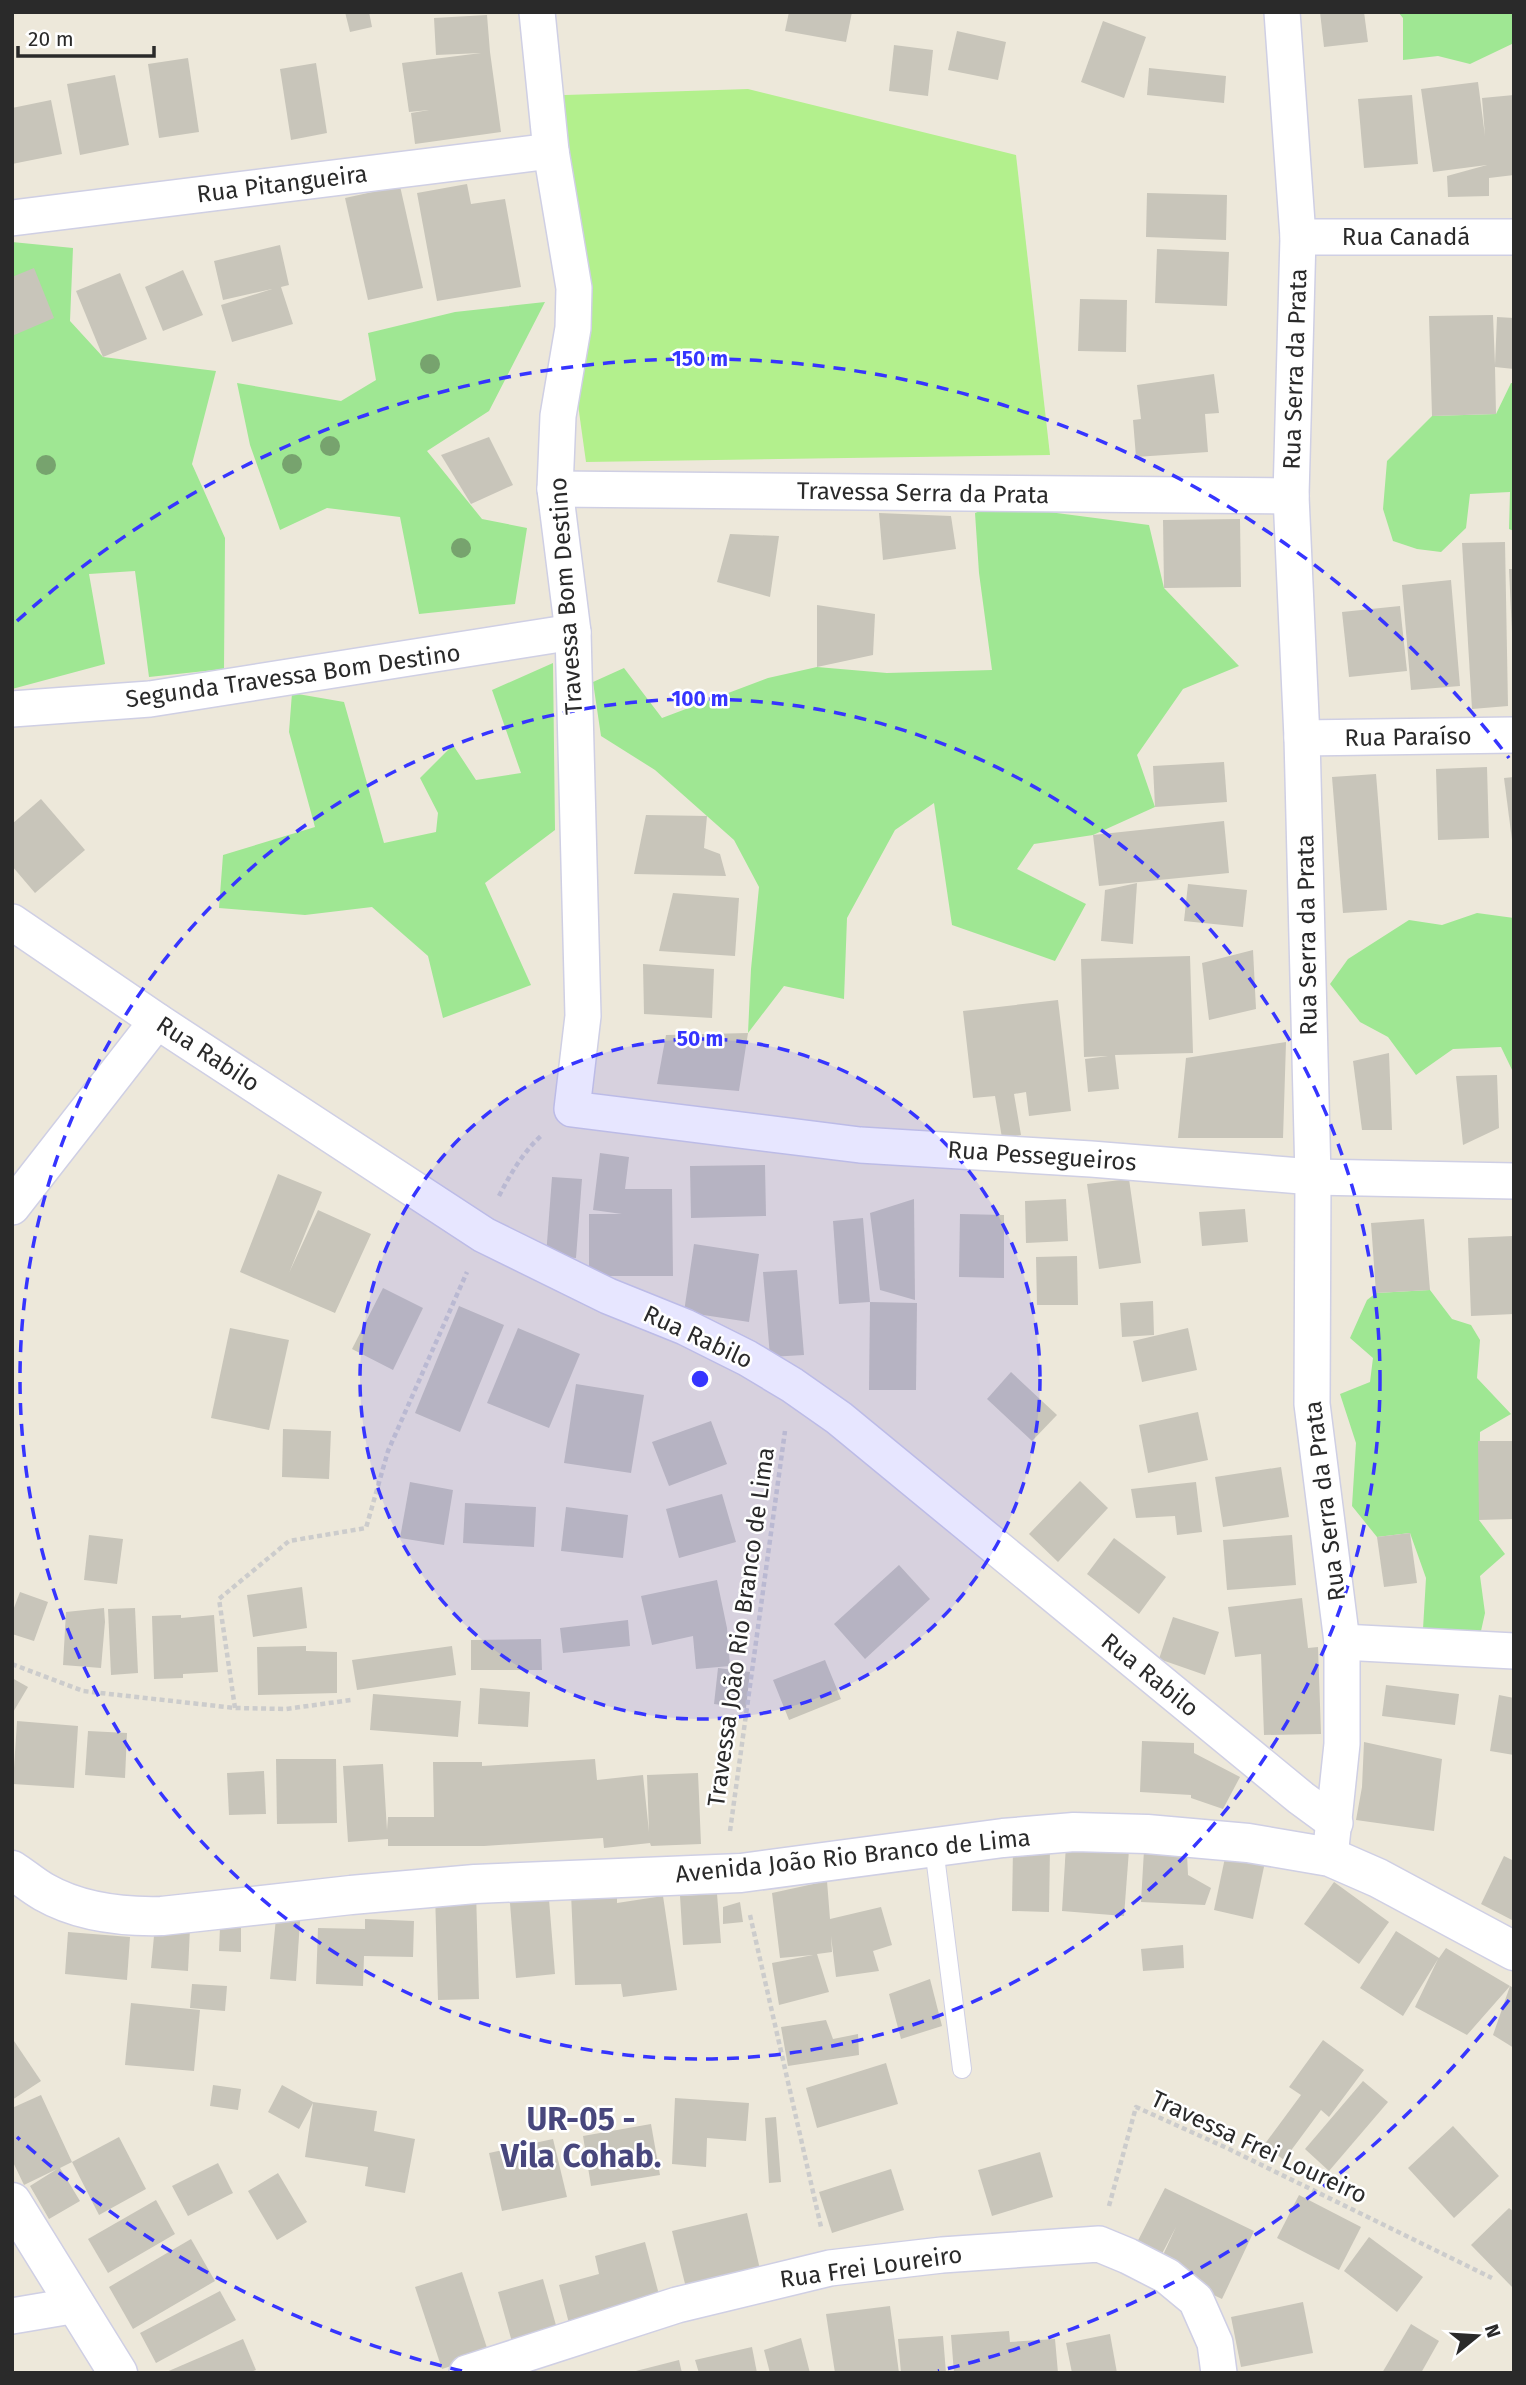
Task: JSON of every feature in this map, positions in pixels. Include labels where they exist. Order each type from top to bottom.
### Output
[{"type":"main road","name":"Avenida João Rio Branco de Lima","points":[[12,1870],[43,1892],[64,1902],[133,1917],[475,1884],[733,1874],[1003,1838],[1074,1832],[1147,1834],[1248,1843],[1333,1840],[1378,1878],[1514,1951]]},
{"type":"main road","points":[[12,2202],[118,2373]]},
{"type":"street","name":"Travessa Bom Destino","points":[[537,12],[551,151],[574,288],[573,328],[558,416],[555,489],[573,632],[583,1016],[572,1110]]},
{"type":"street","name":"Rua Serra da Prata","points":[[1282,12],[1298,237],[1291,496],[1302,738],[1314,1177],[1312,1404],[1342,1642],[1342,1744],[1333,1840]]},
{"type":"street","name":"Rua Pitangueira","points":[[12,218],[551,151]]},
{"type":"street","name":"Rua Canadá","points":[[1298,237],[1514,237]]},
{"type":"street","name":"Travessa Serra da Prata","points":[[555,489],[1291,496]]},
{"type":"street","name":"Segunda Travessa Bom Destino","points":[[12,709],[150,699],[573,632]]},
{"type":"street","name":"Rua Paraíso","points":[[1302,738],[1514,736]]},
{"type":"street","name":"Rua Rabilo","points":[[12,922],[157,1021],[484,1235],[608,1296],[685,1327],[747,1358],[792,1385],[839,1418],[1301,1798],[1333,1840]]},
{"type":"street","points":[[12,1207],[157,1021]]},
{"type":"street","name":"Rua Pessegueiros","points":[[572,1110],[860,1144],[1314,1177],[1514,1181]]},
{"type":"street","points":[[1342,1642],[1514,1651]]},
{"type":"street","name":"Rua Frei Loureiro","points":[[467,2373],[677,2305],[830,2268],[942,2255],[1098,2244],[1167,2276],[1196,2300],[1215,2343],[1219,2373]]},
{"type":"street","points":[[12,2316],[77,2305]]},
{"type":"lane","points":[[934,1848],[962,2069]]},
{"type":"path","points":[[235,1708],[219,1599],[289,1541],[366,1528],[387,1451],[496,1203],[531,1145],[572,1110]]},
{"type":"path","name":"Travessa João Rio Branco de Lima","points":[[733,1874],[792,1385]]},
{"type":"path","points":[[12,1664],[83,1691],[235,1708],[286,1709],[351,1700]]},
{"type":"path","points":[[733,1874],[830,2268]]},
{"type":"path","name":"Travessa Frei Loureiro","points":[[1098,2244],[1136,2107],[1229,2149],[1492,2278]]},
{"type":"green space","points":[[1398,12],[1514,12],[1514,43],[1470,64],[1438,56],[1403,60],[1403,18]]},
{"type":"green space","points":[[748,89],[1016,155],[1050,455],[586,462],[535,96]]},
{"type":"green space","points":[[12,242],[73,248],[70,321],[103,357],[216,371],[192,464],[225,538],[224,669],[149,677],[135,571],[89,574],[105,664],[12,689]]},
{"type":"green space","points":[[545,302],[489,411],[427,451],[482,519],[527,528],[515,604],[419,614],[400,517],[327,508],[280,530],[250,445],[237,383],[341,401],[376,380],[368,333],[455,312]]},
{"type":"green space","points":[[1511,383],[1514,383],[1514,531],[1509,529],[1510,492],[1470,494],[1466,528],[1441,552],[1417,549],[1393,541],[1383,509],[1387,461],[1432,416],[1496,414]]},
{"type":"green space","points":[[995,505],[1149,525],[1164,588],[1239,666],[1183,689],[1137,755],[1155,807],[1093,835],[1034,844],[1017,869],[1086,904],[1055,961],[952,925],[934,803],[895,830],[847,918],[844,999],[784,986],[748,1033],[759,887],[734,840],[655,770],[601,736],[593,682],[624,668],[662,718],[768,678],[817,667],[887,673],[992,670],[979,573],[975,513]]},
{"type":"green space","points":[[553,663],[555,830],[485,883],[531,985],[443,1018],[428,956],[372,907],[305,915],[219,908],[223,855],[315,827],[289,732],[292,693],[344,702],[384,843],[436,832],[438,813],[420,778],[453,745],[476,780],[521,773],[492,690]]},
{"type":"green space","points":[[1477,913],[1514,918],[1514,1074],[1501,1047],[1453,1049],[1416,1075],[1388,1037],[1360,1022],[1330,984],[1348,959],[1409,920],[1442,925]]},
{"type":"green space","points":[[1430,1290],[1452,1319],[1471,1325],[1480,1340],[1477,1378],[1511,1414],[1480,1432],[1479,1520],[1505,1554],[1480,1576],[1485,1613],[1479,1640],[1423,1629],[1426,1578],[1410,1533],[1377,1537],[1352,1506],[1356,1443],[1340,1394],[1370,1382],[1373,1358],[1350,1338],[1367,1300],[1376,1293]]},
{"type":"building","points":[[345,12],[369,12],[372,27],[350,32]]},
{"type":"building","points":[[789,12],[852,12],[846,42],[785,31]]},
{"type":"building","points":[[1320,12],[1364,12],[1368,42],[1324,47]]},
{"type":"building","points":[[487,15],[501,132],[415,144],[411,113],[429,110],[409,112],[402,63],[481,53],[436,55],[434,18]]},
{"type":"building","points":[[1103,21],[1146,37],[1124,98],[1081,82]]},
{"type":"building","points":[[957,31],[1006,42],[998,80],[948,70]]},
{"type":"building","points":[[894,45],[933,50],[928,96],[889,91]]},
{"type":"building","points":[[188,58],[199,132],[159,138],[148,64]]},
{"type":"building","points":[[316,63],[327,133],[291,140],[280,69]]},
{"type":"building","points":[[1149,68],[1226,76],[1224,103],[1147,95]]},
{"type":"building","points":[[115,75],[129,145],[80,155],[67,84]]},
{"type":"building","points":[[1478,82],[1485,136],[1482,98],[1514,95],[1514,175],[1489,178],[1489,196],[1448,197],[1447,176],[1487,165],[1433,172],[1421,89]]},
{"type":"building","points":[[1412,95],[1418,164],[1364,168],[1358,99]]},
{"type":"building","points":[[51,100],[62,154],[12,164],[12,108]]},
{"type":"building","points":[[467,184],[471,204],[505,199],[521,287],[437,301],[417,193]]},
{"type":"building","points":[[400,186],[423,288],[368,300],[345,198]]},
{"type":"building","points":[[1147,193],[1227,195],[1226,240],[1146,237]]},
{"type":"building","points":[[280,245],[289,285],[281,287],[293,324],[232,342],[221,305],[272,289],[223,300],[214,261]]},
{"type":"building","points":[[1157,249],[1229,252],[1227,306],[1155,303]]},
{"type":"building","points":[[34,268],[54,318],[12,336],[12,277]]},
{"type":"building","points":[[183,270],[203,315],[163,331],[145,287]]},
{"type":"building","points":[[120,273],[147,339],[103,357],[76,291]]},
{"type":"building","points":[[1080,299],[1127,300],[1126,352],[1078,351]]},
{"type":"building","points":[[1493,315],[1495,365],[1497,317],[1514,318],[1514,369],[1495,367],[1496,414],[1432,416],[1429,316]]},
{"type":"building","points":[[1214,374],[1219,413],[1205,414],[1208,452],[1136,457],[1133,420],[1141,419],[1137,385]]},
{"type":"building","points":[[489,437],[513,485],[471,504],[441,455]]},
{"type":"building","points":[[879,513],[951,516],[956,549],[883,560]]},
{"type":"building","points":[[1240,519],[1241,587],[1164,588],[1163,520]]},
{"type":"building","points":[[730,534],[779,536],[770,597],[717,582]]},
{"type":"building","points":[[1505,542],[1508,706],[1472,709],[1462,543]]},
{"type":"building","points":[[1509,569],[1514,569],[1514,633],[1512,633]]},
{"type":"building","points":[[1451,580],[1460,686],[1411,690],[1402,585]]},
{"type":"building","points":[[817,605],[875,614],[873,655],[817,667]]},
{"type":"building","points":[[1400,606],[1407,671],[1349,677],[1342,612]]},
{"type":"building","points":[[1224,762],[1227,802],[1155,807],[1153,766]]},
{"type":"building","points":[[1487,767],[1489,838],[1438,840],[1436,769]]},
{"type":"building","points":[[1376,774],[1387,910],[1343,913],[1332,777]]},
{"type":"building","points":[[1514,777],[1514,840],[1512,840],[1504,778]]},
{"type":"building","points":[[41,799],[85,850],[35,893],[12,866],[12,824]]},
{"type":"building","points":[[646,815],[707,816],[704,848],[720,854],[726,876],[634,874]]},
{"type":"building","points":[[1224,821],[1229,873],[1099,886],[1093,835]]},
{"type":"building","points":[[1137,883],[1133,944],[1101,941],[1105,890]]},
{"type":"building","points":[[1188,884],[1247,890],[1243,927],[1184,921]]},
{"type":"building","points":[[673,893],[739,898],[735,956],[659,951]]},
{"type":"building","points":[[1253,950],[1256,1009],[1209,1020],[1202,963]]},
{"type":"building","points":[[1190,956],[1193,1053],[1115,1055],[1119,1089],[1088,1092],[1085,1059],[1108,1056],[1084,1057],[1081,959]]},
{"type":"building","points":[[643,964],[714,969],[712,1018],[644,1014]]},
{"type":"building","points":[[1058,1000],[1071,1111],[1029,1116],[1026,1092],[1014,1094],[1021,1135],[1002,1138],[995,1096],[973,1098],[963,1011]]},
{"type":"building","points":[[748,1033],[739,1091],[657,1084],[666,1035]]},
{"type":"building","points":[[1286,1042],[1283,1138],[1178,1138],[1186,1058]]},
{"type":"building","points":[[1389,1053],[1392,1130],[1362,1130],[1353,1061]]},
{"type":"building","points":[[1497,1075],[1499,1128],[1463,1145],[1456,1076]]},
{"type":"building","points":[[600,1153],[629,1157],[625,1189],[672,1189],[673,1276],[589,1276],[589,1214],[622,1214],[593,1210]]},
{"type":"building","points":[[765,1165],[766,1216],[691,1218],[690,1166]]},
{"type":"building","points":[[278,1174],[322,1192],[289,1273],[318,1210],[371,1234],[335,1313],[240,1272]]},
{"type":"building","points":[[552,1177],[582,1179],[576,1258],[546,1256]]},
{"type":"building","points":[[1129,1179],[1141,1263],[1099,1269],[1087,1184]]},
{"type":"building","points":[[914,1199],[915,1300],[880,1290],[870,1213]]},
{"type":"building","points":[[1066,1199],[1068,1241],[1026,1243],[1025,1201]]},
{"type":"building","points":[[1245,1209],[1248,1242],[1202,1246],[1199,1212]]},
{"type":"building","points":[[960,1214],[1004,1215],[1004,1278],[959,1277]]},
{"type":"building","points":[[863,1218],[870,1302],[839,1304],[833,1221]]},
{"type":"building","points":[[1424,1219],[1430,1290],[1376,1293],[1371,1223]]},
{"type":"building","points":[[1513,1236],[1514,1314],[1471,1316],[1468,1238]]},
{"type":"building","points":[[694,1244],[759,1254],[749,1322],[684,1312]]},
{"type":"building","points":[[1077,1256],[1078,1305],[1037,1305],[1036,1257]]},
{"type":"building","points":[[797,1270],[804,1355],[770,1357],[763,1272]]},
{"type":"building","points":[[383,1288],[423,1308],[393,1370],[352,1349]]},
{"type":"building","points":[[1153,1301],[1154,1335],[1122,1337],[1120,1303]]},
{"type":"building","points":[[870,1302],[917,1303],[916,1390],[869,1390]]},
{"type":"building","points":[[459,1306],[504,1325],[460,1432],[415,1413]]},
{"type":"building","points":[[230,1328],[289,1340],[269,1430],[211,1418]]},
{"type":"building","points":[[518,1328],[580,1354],[549,1428],[487,1403]]},
{"type":"building","points":[[1188,1328],[1197,1370],[1142,1382],[1133,1341]]},
{"type":"building","points":[[1011,1372],[1057,1415],[1032,1441],[987,1399]]},
{"type":"building","points":[[576,1384],[644,1395],[631,1473],[564,1463]]},
{"type":"building","points":[[1198,1412],[1208,1460],[1148,1473],[1139,1425]]},
{"type":"building","points":[[711,1421],[727,1464],[669,1486],[652,1442]]},
{"type":"building","points":[[283,1429],[331,1431],[329,1479],[282,1477]]},
{"type":"building","points":[[1478,1441],[1514,1441],[1514,1519],[1479,1520]]},
{"type":"building","points":[[1281,1467],[1289,1517],[1223,1527],[1215,1477]]},
{"type":"building","points":[[1080,1481],[1108,1508],[1058,1562],[1029,1534]]},
{"type":"building","points":[[410,1482],[453,1490],[444,1545],[400,1538]]},
{"type":"building","points":[[1196,1482],[1202,1532],[1177,1535],[1175,1516],[1136,1518],[1131,1489]]},
{"type":"building","points":[[722,1494],[736,1542],[679,1558],[666,1509]]},
{"type":"building","points":[[465,1503],[536,1507],[534,1547],[463,1543]]},
{"type":"building","points":[[566,1507],[628,1515],[623,1558],[561,1551]]},
{"type":"building","points":[[1410,1533],[1417,1583],[1384,1587],[1377,1537]]},
{"type":"building","points":[[89,1535],[123,1539],[117,1584],[84,1580]]},
{"type":"building","points":[[1292,1535],[1296,1585],[1227,1590],[1223,1540]]},
{"type":"building","points":[[1114,1538],[1166,1577],[1139,1614],[1087,1574]]},
{"type":"building","points":[[899,1565],[930,1599],[865,1659],[834,1624]]},
{"type":"building","points":[[717,1580],[727,1628],[730,1666],[696,1669],[693,1636],[652,1645],[641,1596]]},
{"type":"building","points":[[302,1587],[307,1628],[253,1637],[247,1595]]},
{"type":"building","points":[[20,1592],[48,1602],[34,1641],[12,1634],[12,1613]]},
{"type":"building","points":[[1302,1598],[1308,1648],[1318,1647],[1321,1734],[1264,1735],[1261,1654],[1235,1657],[1228,1607]]},
{"type":"building","points":[[104,1608],[101,1668],[63,1665],[66,1612]]},
{"type":"building","points":[[135,1608],[138,1673],[111,1675],[108,1609]]},
{"type":"building","points":[[181,1615],[181,1618],[214,1615],[218,1672],[183,1674],[183,1678],[154,1679],[152,1616]]},
{"type":"building","points":[[1173,1617],[1219,1632],[1205,1675],[1159,1659]]},
{"type":"building","points":[[628,1620],[630,1646],[563,1653],[560,1628]]},
{"type":"building","points":[[541,1639],[542,1670],[471,1670],[471,1640]]},
{"type":"building","points":[[306,1646],[306,1651],[337,1652],[337,1693],[258,1695],[257,1647]]},
{"type":"building","points":[[452,1646],[456,1675],[357,1690],[352,1660]]},
{"type":"building","points":[[825,1660],[841,1699],[789,1720],[773,1680]]},
{"type":"building","points":[[718,1668],[750,1672],[746,1708],[714,1704]]},
{"type":"building","points":[[12,1678],[28,1687],[12,1714]]},
{"type":"building","points":[[1386,1685],[1459,1694],[1455,1725],[1382,1716]]},
{"type":"building","points":[[480,1688],[530,1692],[528,1727],[478,1724]]},
{"type":"building","points":[[373,1694],[461,1701],[458,1737],[370,1730]]},
{"type":"building","points":[[1499,1695],[1514,1698],[1514,1755],[1490,1751]]},
{"type":"building","points":[[17,1721],[78,1726],[74,1788],[13,1784]]},
{"type":"building","points":[[88,1731],[127,1733],[125,1778],[85,1775]]},
{"type":"building","points":[[1142,1741],[1194,1743],[1194,1753],[1240,1777],[1223,1809],[1191,1798],[1191,1795],[1140,1792]]},
{"type":"building","points":[[1364,1742],[1442,1759],[1434,1831],[1356,1820],[1362,1787]]},
{"type":"building","points":[[276,1759],[336,1759],[337,1823],[277,1824]]},
{"type":"building","points":[[595,1759],[597,1780],[643,1775],[649,1832],[647,1775],[698,1773],[701,1844],[651,1846],[650,1843],[604,1848],[603,1838],[484,1846],[388,1846],[388,1839],[348,1842],[343,1766],[383,1764],[387,1830],[388,1817],[434,1817],[433,1762],[482,1762],[482,1766]]},
{"type":"building","points":[[264,1771],[266,1814],[229,1815],[227,1773]]},
{"type":"building","points":[[1066,1845],[1129,1850],[1124,1916],[1062,1911]]},
{"type":"building","points":[[1013,1847],[1050,1847],[1049,1912],[1012,1911]]},
{"type":"building","points":[[1144,1850],[1187,1853],[1188,1875],[1211,1888],[1205,1905],[1141,1902]]},
{"type":"building","points":[[1226,1853],[1265,1862],[1253,1919],[1214,1910]]},
{"type":"building","points":[[1504,1856],[1514,1861],[1514,1921],[1481,1904]]},
{"type":"building","points":[[827,1881],[830,1919],[881,1907],[892,1945],[873,1951],[879,1971],[836,1977],[831,1936],[832,1952],[817,1954],[829,1992],[779,2005],[772,1963],[813,1955],[780,1958],[772,1893]]},
{"type":"building","points":[[1334,1882],[1389,1922],[1359,1964],[1304,1924]]},
{"type":"building","points":[[548,1887],[555,1974],[516,1978],[509,1891]]},
{"type":"building","points":[[476,1891],[479,1999],[438,2000],[435,1892]]},
{"type":"building","points":[[617,1891],[617,1903],[663,1896],[677,1990],[623,1997],[621,1984],[575,1985],[571,1893]]},
{"type":"building","points":[[717,1894],[721,1943],[683,1945],[680,1896]]},
{"type":"building","points":[[740,1902],[743,1922],[723,1924],[723,1907]]},
{"type":"building","points":[[276,1918],[300,1921],[296,1981],[270,1979]]},
{"type":"building","points":[[365,1919],[414,1921],[413,1957],[364,1956],[363,1986],[316,1984],[318,1928],[365,1929]]},
{"type":"building","points":[[155,1925],[190,1928],[188,1971],[151,1968]]},
{"type":"building","points":[[220,1927],[241,1928],[241,1952],[219,1951]]},
{"type":"building","points":[[1396,1931],[1439,1958],[1446,1948],[1510,1986],[1467,2035],[1415,2007],[1438,1959],[1403,2016],[1360,1988]]},
{"type":"building","points":[[68,1932],[130,1937],[127,1980],[65,1974]]},
{"type":"building","points":[[1183,1945],[1184,1968],[1143,1971],[1141,1949]]},
{"type":"building","points":[[930,1979],[942,2026],[901,2039],[889,1994]]},
{"type":"building","points":[[192,1984],[227,1986],[225,2011],[190,2008]]},
{"type":"building","points":[[1510,1986],[1514,1988],[1514,2048],[1493,2035]]},
{"type":"building","points":[[131,2003],[200,2010],[194,2071],[125,2065]]},
{"type":"building","points":[[826,2020],[833,2039],[858,2034],[859,2055],[788,2066],[781,2027]]},
{"type":"building","points":[[12,2038],[41,2081],[12,2100]]},
{"type":"building","points":[[1323,2040],[1364,2070],[1329,2117],[1321,2110],[1284,2160],[1264,2145],[1301,2095],[1289,2087]]},
{"type":"building","points":[[886,2063],[898,2104],[817,2128],[806,2088]]},
{"type":"building","points":[[1363,2081],[1388,2102],[1329,2171],[1305,2149]]},
{"type":"building","points":[[213,2085],[241,2089],[238,2110],[210,2106]]},
{"type":"building","points":[[282,2085],[313,2102],[377,2111],[374,2131],[415,2139],[405,2193],[365,2186],[368,2167],[305,2157],[313,2103],[299,2129],[268,2112]]},
{"type":"building","points":[[41,2095],[72,2162],[60,2168],[80,2201],[49,2219],[30,2186],[57,2169],[24,2185],[12,2160],[12,2108]]},
{"type":"building","points":[[675,2098],[749,2103],[746,2141],[707,2138],[706,2167],[672,2164]]},
{"type":"building","points":[[776,2117],[781,2182],[769,2183],[765,2118]]},
{"type":"building","points":[[651,2124],[660,2175],[591,2186],[583,2136]]},
{"type":"building","points":[[1453,2126],[1499,2176],[1454,2218],[1408,2168]]},
{"type":"building","points":[[119,2137],[146,2189],[99,2215],[72,2162]]},
{"type":"building","points":[[553,2139],[567,2197],[502,2211],[489,2153]]},
{"type":"building","points":[[1040,2152],[1053,2197],[992,2216],[978,2170]]},
{"type":"building","points":[[218,2163],[233,2193],[188,2216],[172,2186]]},
{"type":"building","points":[[891,2169],[904,2210],[832,2233],[819,2192]]},
{"type":"building","points":[[278,2173],[307,2222],[277,2240],[248,2191]]},
{"type":"building","points":[[1165,2188],[1254,2231],[1222,2299],[1157,2268],[1176,2227],[1155,2267],[1131,2254]]},
{"type":"building","points":[[1299,2195],[1361,2227],[1339,2270],[1277,2238]]},
{"type":"building","points":[[156,2200],[175,2234],[108,2273],[88,2239]]},
{"type":"building","points":[[1509,2208],[1514,2212],[1514,2289],[1471,2245]]},
{"type":"building","points":[[747,2213],[762,2278],[688,2296],[672,2231]]},
{"type":"building","points":[[1369,2237],[1423,2277],[1397,2312],[1344,2271]]},
{"type":"building","points":[[191,2239],[215,2281],[133,2329],[109,2287]]},
{"type":"building","points":[[645,2242],[662,2306],[571,2331],[559,2285],[599,2274],[595,2256]]},
{"type":"building","points":[[462,2272],[489,2354],[442,2369],[415,2287]]},
{"type":"building","points":[[543,2279],[559,2336],[514,2349],[498,2292]]},
{"type":"building","points":[[220,2291],[236,2320],[156,2363],[140,2333]]},
{"type":"building","points":[[1303,2302],[1313,2353],[1241,2367],[1231,2317]]},
{"type":"building","points":[[890,2306],[899,2373],[835,2373],[826,2314]]},
{"type":"building","points":[[1411,2324],[1439,2341],[1421,2373],[1382,2373]]},
{"type":"building","points":[[1009,2331],[1010,2342],[1055,2339],[1058,2373],[954,2373],[951,2335]]},
{"type":"building","points":[[1110,2334],[1117,2373],[1072,2373],[1066,2343]]},
{"type":"building","points":[[943,2336],[946,2373],[901,2373],[898,2339]]},
{"type":"building","points":[[801,2338],[810,2373],[770,2373],[764,2350]]},
{"type":"building","points":[[243,2339],[256,2370],[248,2373],[164,2373]]},
{"type":"building","points":[[752,2347],[757,2373],[699,2373],[695,2360]]},
{"type":"building","points":[[679,2360],[682,2373],[632,2373],[632,2372]]},
{"type":"district","name":"UR-05 - Vila Cohab.","points":[[581,2138]]}]
